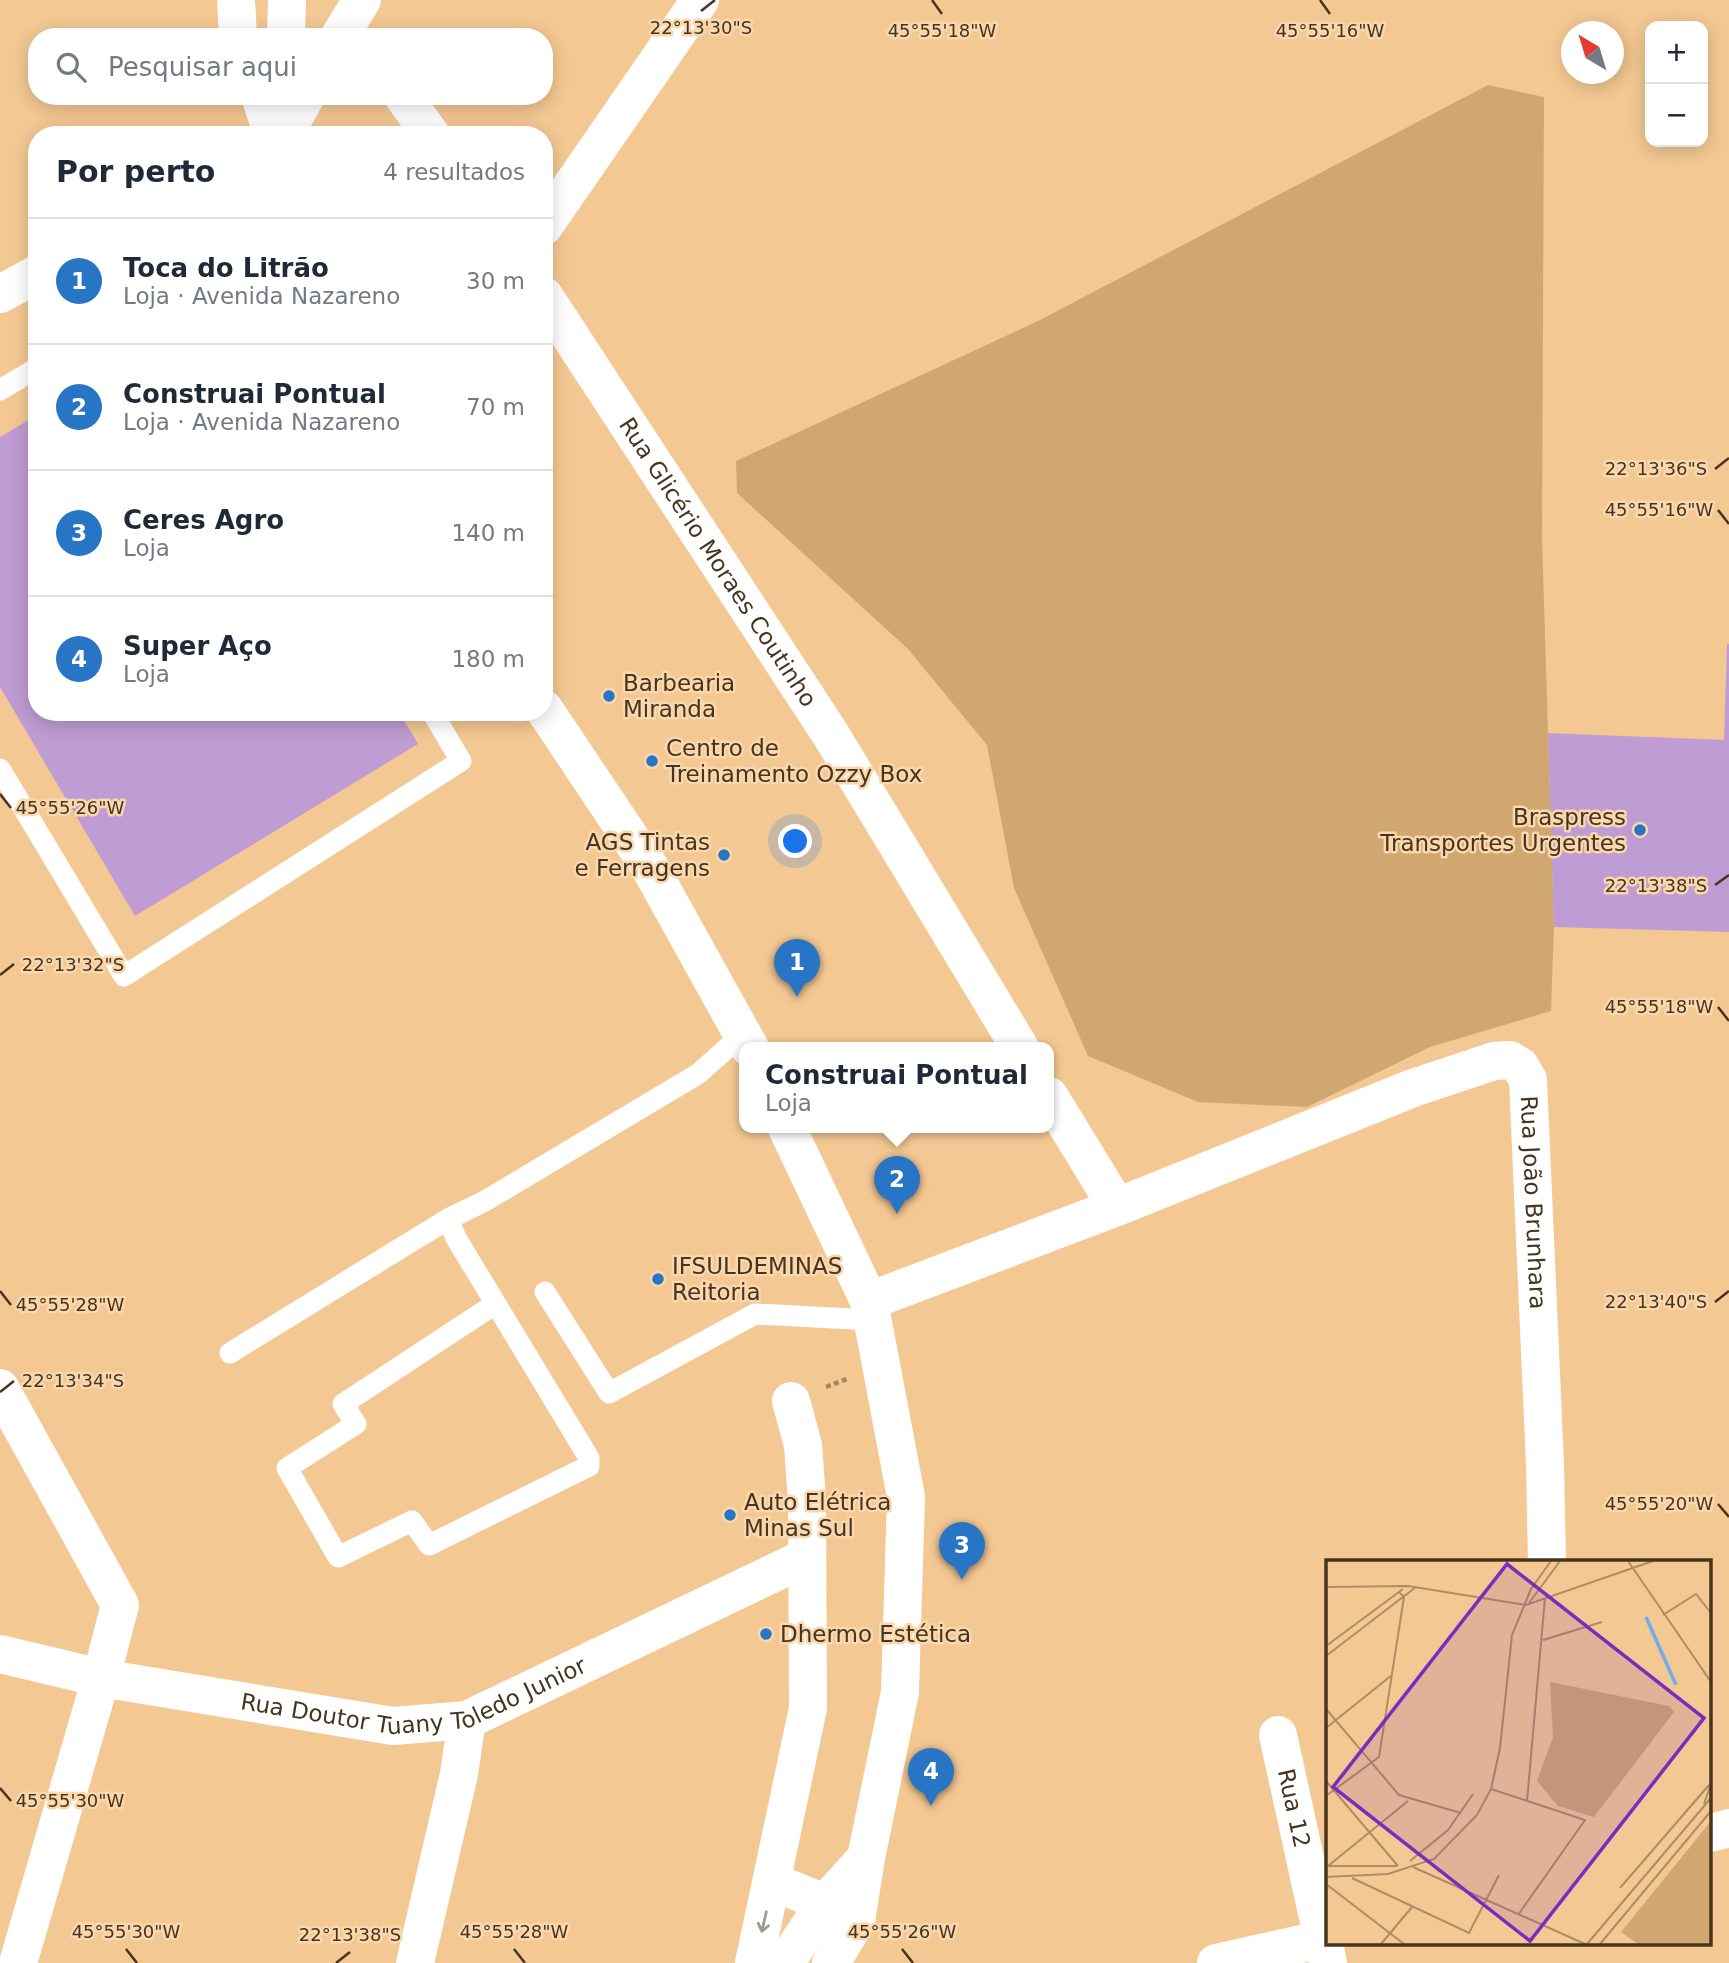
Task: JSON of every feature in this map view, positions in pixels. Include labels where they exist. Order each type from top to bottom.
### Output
[{"type":"street","points":[[236,0],[238,28]]},
{"type":"street","points":[[286,28],[287,0]]},
{"type":"street","points":[[553,213],[700,0]]},
{"type":"street","points":[[264,105],[272,126]]},
{"type":"street","points":[[277,126],[280,105]]},
{"type":"street","points":[[289,126],[301,105]]},
{"type":"street","points":[[409,105],[425,126]]},
{"type":"street","points":[[0,294],[28,279]]},
{"type":"street","name":"Rua Glicério Moraes Coutinho","points":[[553,310],[831,736],[1016,1042]]},
{"type":"street","points":[[552,721],[649,866],[746,1041]]},
{"type":"street","name":"Rua João Brunhara","points":[[871,1310],[1413,1088],[1494,1061],[1510,1060],[1520,1066],[1528,1080],[1547,1560]]},
{"type":"street","points":[[1054,1104],[1117,1207]]},
{"type":"street","points":[[790,1133],[871,1310],[906,1497],[900,1692],[856,1921],[831,1963]]},
{"type":"street","points":[[0,1388],[120,1605],[18,1963]]},
{"type":"street","points":[[754,1963],[808,1708],[807,1500],[803,1445],[791,1401]]},
{"type":"street","name":"Rua Doutor Tuany Toledo Junior","points":[[0,1654],[101,1678],[393,1726],[467,1720],[807,1557]]},
{"type":"street","points":[[415,1963],[459,1774],[467,1720]]},
{"type":"street","name":"Rua 12","points":[[1278,1735],[1326,1947]]},
{"type":"street","points":[[1712,1832],[1729,1828]]},
{"type":"street","points":[[785,1963],[825,1903],[866,1858]]},
{"type":"street","points":[[773,1882],[825,1903]]},
{"type":"street","points":[[1216,1963],[1326,1947]]},
{"type":"lane","points":[[0,390],[28,373]]},
{"type":"lane","points":[[0,769],[124,976],[461,761],[437,721]]},
{"type":"lane","points":[[230,1353],[448,1219],[485,1201],[698,1074],[739,1046]]},
{"type":"lane","points":[[448,1219],[456,1238],[589,1458],[589,1466],[429,1545],[412,1521],[338,1557],[287,1468],[356,1424],[343,1404],[495,1304]]},
{"type":"lane","points":[[545,1292],[609,1393],[755,1314],[871,1310]]},
{"type":"path","points":[[791,1401],[881,1367]]},
{"type":"shaded area","points":[[1488,85],[1544,97],[1542,537],[1554,927],[1551,1011],[1430,1047],[1307,1107],[1198,1102],[1088,1056],[1014,888],[987,745],[908,649],[737,493],[736,461],[1038,321]]},
{"type":"building","points":[[28,420],[28,721],[404,721],[418,744],[135,916],[0,687],[0,437]]},
{"type":"building","points":[[1727,644],[1729,932],[1554,927],[1548,733],[1724,740]]},
{"type":"place","name":"Barbearia Miranda","points":[[609,696]]},
{"type":"place","name":"Centro de Treinamento Ozzy Box","points":[[652,761]]},
{"type":"place","name":"Braspress Transportes Urgentes","points":[[1640,830]]},
{"type":"place","name":"AGS Tintas e Ferragens","points":[[724,855]]},
{"type":"place","name":"Toca do Litrão","points":[[797,997]]},
{"type":"place","name":"Construai Pontual","points":[[897,1214]]},
{"type":"place","name":"IFSULDEMINAS Reitoria","points":[[658,1279]]},
{"type":"place","name":"Auto Elétrica Minas Sul","points":[[730,1515]]},
{"type":"place","name":"Ceres Agro","points":[[962,1580]]},
{"type":"place","name":"Dhermo Estética","points":[[766,1634]]},
{"type":"place","name":"Super Aço","points":[[931,1806]]}]
